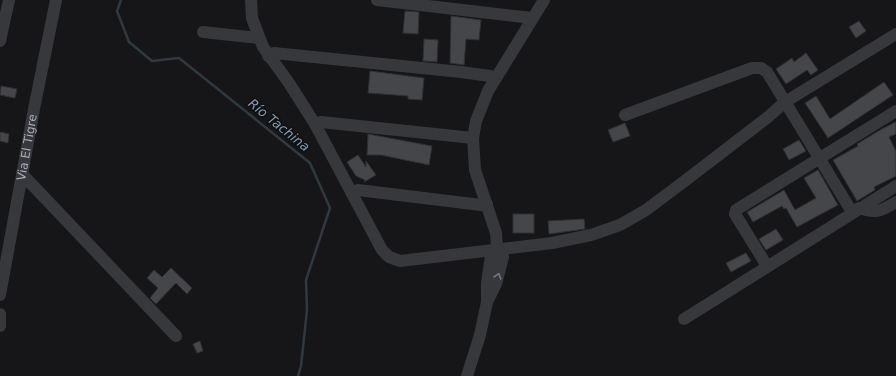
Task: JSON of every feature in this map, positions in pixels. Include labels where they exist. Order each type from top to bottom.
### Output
[{"type":"street","points":[[0,41],[9,0]]},
{"type":"street","name":"Via El Tigre","points":[[0,295],[56,0]]},
{"type":"street","points":[[251,0],[252,18],[258,38],[268,56],[289,83],[315,124],[382,250],[393,259],[404,261],[591,236],[620,226],[646,210],[686,180],[768,117],[785,102],[896,34]]},
{"type":"street","points":[[377,0],[474,5],[532,18]]},
{"type":"street","points":[[467,376],[480,335],[487,302],[496,284],[503,257],[497,249],[496,233],[475,170],[473,138],[481,106],[494,79],[544,0]]},
{"type":"street","points":[[203,32],[258,38]]},
{"type":"street","points":[[268,56],[274,53],[461,72],[490,76],[494,79]]},
{"type":"street","points":[[625,115],[752,68],[761,68],[767,72],[820,157],[856,210],[875,212],[883,210],[896,202]]},
{"type":"street","points":[[767,266],[735,214],[736,210],[896,111]]},
{"type":"street","points":[[315,124],[321,122],[473,138]]},
{"type":"street","points":[[22,174],[176,336]]},
{"type":"street","points":[[684,319],[896,186]]},
{"type":"street","points":[[351,192],[358,190],[481,205],[487,204]]},
{"type":"street","points":[[0,314],[0,326]]},
{"type":"building","points":[[405,11],[419,12],[418,34],[403,33]]},
{"type":"building","points":[[451,16],[481,20],[479,40],[466,39],[464,65],[450,63]]},
{"type":"building","points":[[859,21],[866,31],[856,38],[849,27]]},
{"type":"building","points":[[424,39],[438,40],[437,62],[423,61]]},
{"type":"building","points":[[806,53],[818,70],[811,75],[807,70],[786,84],[776,69],[792,58],[794,62]]},
{"type":"building","points":[[370,71],[424,78],[422,100],[408,99],[408,96],[368,93]]},
{"type":"building","points":[[884,82],[893,95],[828,138],[805,103],[816,96],[830,119]]},
{"type":"building","points":[[1,86],[17,89],[15,98],[0,95]]},
{"type":"building","points":[[896,122],[896,134],[889,137],[896,151],[896,176],[874,187],[875,190],[857,201],[833,160],[858,146],[857,144]]},
{"type":"building","points":[[625,123],[630,136],[613,142],[608,130]]},
{"type":"building","points":[[0,132],[9,134],[8,143],[0,141]]},
{"type":"building","points":[[368,134],[432,146],[429,165],[381,155],[367,155]]},
{"type":"building","points":[[799,140],[806,151],[789,160],[783,149]]},
{"type":"building","points":[[358,155],[366,167],[366,161],[376,175],[364,182],[365,180],[356,176],[347,162]]},
{"type":"building","points":[[818,170],[838,205],[797,227],[786,208],[784,209],[782,206],[753,222],[747,212],[784,190],[795,210],[816,198],[804,178]]},
{"type":"building","points":[[513,214],[534,214],[534,233],[513,233]]},
{"type":"building","points":[[584,219],[585,229],[549,234],[548,221]]},
{"type":"building","points":[[776,229],[783,240],[766,250],[759,239]]},
{"type":"building","points":[[746,253],[751,261],[731,272],[726,263]]},
{"type":"building","points":[[171,268],[192,288],[187,294],[176,283],[156,304],[150,298],[158,288],[147,278],[154,270],[162,277]]},
{"type":"building","points":[[200,341],[203,351],[197,353],[193,344]]},
{"type":"waterway","name":"Río Tachina","points":[[121,0],[117,11],[129,42],[152,61],[179,58],[310,163],[330,208],[306,280],[307,310],[301,366],[298,376]]}]
